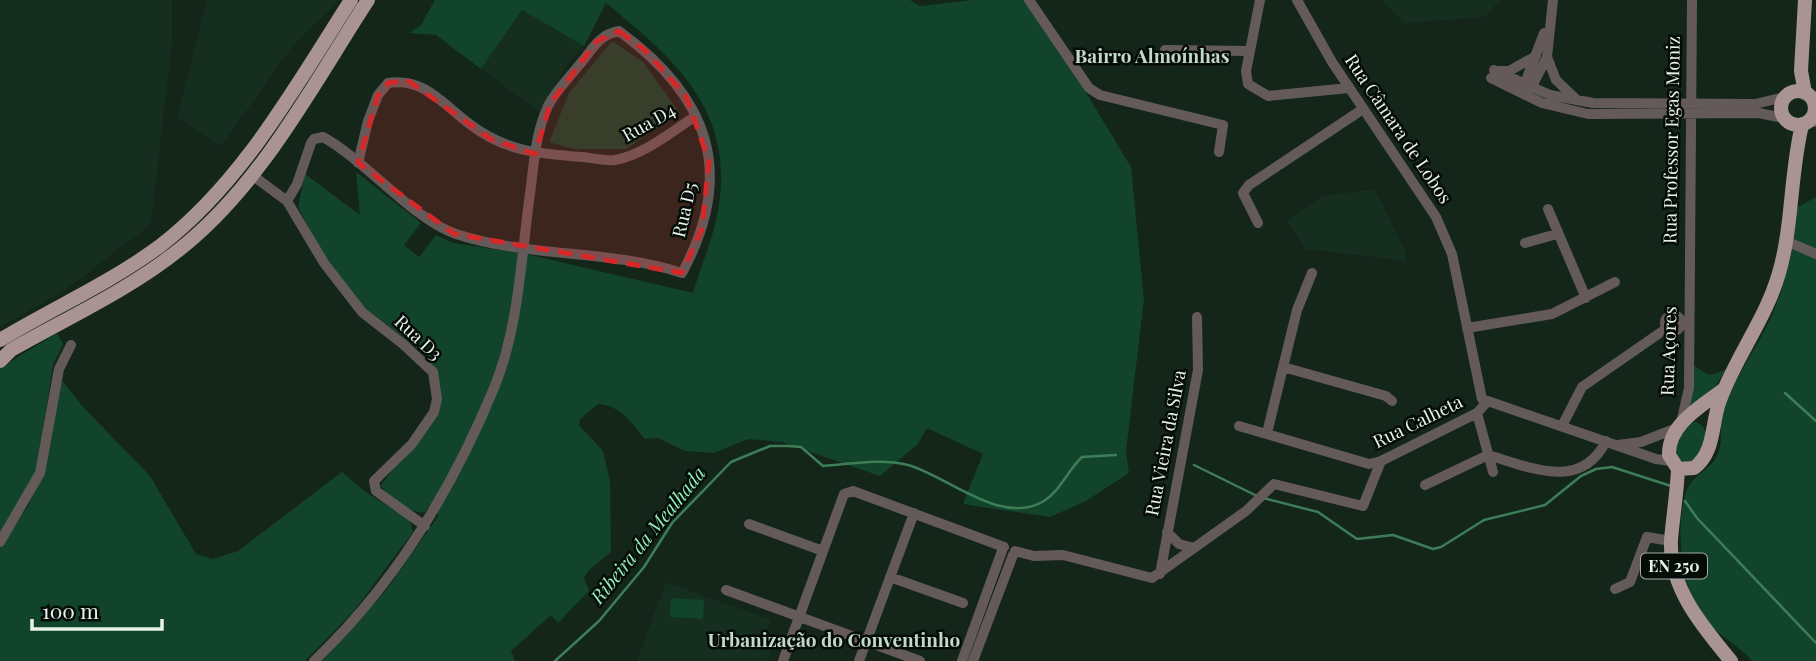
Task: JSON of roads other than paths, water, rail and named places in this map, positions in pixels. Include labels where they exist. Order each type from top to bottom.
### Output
[{"type":"main road","points":[[0,341],[126,269],[159,247],[199,212],[246,158],[351,0]]},
{"type":"main road","points":[[0,361],[11,350],[149,272],[210,223],[252,175],[368,0]]},
{"type":"main road","points":[[1724,389],[1681,423],[1669,449],[1679,467],[1704,458],[1711,445],[1712,431],[1724,389],[1764,315],[1779,276],[1786,241],[1800,122],[1812,101],[1801,71],[1805,0]]},
{"type":"main road","points":[[1800,122],[1781,105],[1801,71]]},
{"type":"main road","points":[[1787,95],[1812,101]]},
{"type":"main road","points":[[1681,423],[1703,418],[1712,431]]},
{"type":"main road","name":"EN 250","points":[[1679,467],[1671,541],[1675,569],[1696,619],[1731,661]]},
{"type":"street","points":[[1029,0],[1089,88],[1100,95],[1223,125],[1219,152]]},
{"type":"street","points":[[1260,0],[1246,71],[1248,84],[1268,96],[1349,88]]},
{"type":"street","name":"Rua Câmara de Lobos","points":[[1297,0],[1349,88],[1436,217],[1452,254],[1478,390],[1487,402]]},
{"type":"street","points":[[1546,0],[1542,55],[1556,80],[1579,101]]},
{"type":"street","points":[[1526,89],[1542,55],[1553,0]]},
{"type":"street","name":"Rua Professor Egas Moniz","points":[[1689,280],[1692,0]]},
{"type":"street","name":"Rua D5","points":[[523,247],[657,265],[682,273],[702,229],[711,180],[705,141],[696,116],[670,74],[645,50],[619,31],[607,33],[597,41],[550,104],[539,128],[535,154]]},
{"type":"street","points":[[1165,50],[1249,51]]},
{"type":"street","points":[[1542,55],[1495,73],[1556,107],[1588,114],[1691,110],[1755,104],[1787,95]]},
{"type":"street","name":"Rua D4","points":[[358,163],[378,95],[388,83],[407,80],[431,93],[491,139],[505,147],[535,154],[615,160],[638,152],[696,116]]},
{"type":"street","points":[[1526,89],[1579,101],[1759,113],[1800,122]]},
{"type":"street","points":[[1258,223],[1243,193],[1249,185],[1363,109]]},
{"type":"street","points":[[287,201],[293,194],[314,139],[327,139],[425,216],[454,234],[523,247]]},
{"type":"street","points":[[314,661],[375,595],[425,526],[495,385],[511,326],[535,154]]},
{"type":"street","name":"Rua D3","points":[[252,175],[287,201],[324,263],[351,300],[433,372],[437,400],[434,412],[405,451],[374,481],[376,491],[425,526]]},
{"type":"street","points":[[1548,209],[1586,298]]},
{"type":"street","points":[[1525,243],[1557,234]]},
{"type":"street","points":[[1786,241],[1816,254]]},
{"type":"street","points":[[1266,433],[1297,310],[1312,273]]},
{"type":"street","name":"Rua Açores","points":[[1681,423],[1689,388],[1689,280]]},
{"type":"street","points":[[1467,328],[1552,314],[1615,282]]},
{"type":"street","name":"Rua Vieira da Silva","points":[[1160,574],[1198,370],[1197,317]]},
{"type":"street","points":[[1562,426],[1582,387],[1672,329],[1688,343]]},
{"type":"street","points":[[0,542],[40,473],[59,369],[71,345]]},
{"type":"street","points":[[1283,367],[1386,396],[1392,401]]},
{"type":"street","points":[[1487,402],[1679,467]]},
{"type":"street","name":"Rua Calheta","points":[[1240,426],[1369,464],[1381,461],[1477,414],[1487,402]]},
{"type":"street","points":[[1477,414],[1493,471]]},
{"type":"street","points":[[1425,485],[1488,455],[1552,474],[1577,470],[1598,458],[1611,443],[1641,442],[1681,423]]},
{"type":"street","points":[[783,661],[844,494],[853,491],[1008,551],[1034,556],[1063,555],[1146,578],[1160,574],[1257,503],[1268,489],[1281,484],[1363,506],[1381,461]]},
{"type":"street","points":[[859,661],[914,513]]},
{"type":"street","points":[[749,524],[823,551]]},
{"type":"street","name":"Rua Vieira da Silva","points":[[1167,532],[1179,544],[1194,548]]},
{"type":"street","points":[[1615,589],[1630,582],[1647,537],[1671,541]]},
{"type":"street","points":[[962,661],[1008,551]]},
{"type":"street","points":[[973,661],[1008,551]]},
{"type":"street","points":[[890,578],[963,603]]},
{"type":"street","points":[[726,590],[920,661]]},
{"type":"waterway","points":[[1785,393],[1816,421]]},
{"type":"waterway","name":"Ribeira da Mealhada","points":[[555,661],[599,621],[644,567],[672,523],[731,462],[770,446],[801,447],[823,466],[876,462],[908,465],[975,497],[1010,508],[1027,507],[1044,501],[1055,492],[1082,457],[1116,455]]},
{"type":"waterway","name":"Ribeira da Mealhada","points":[[1194,465],[1257,496]]},
{"type":"waterway","name":"Ribeira da Mealhada","points":[[1263,498],[1318,512],[1357,539],[1393,535],[1433,549],[1441,547],[1484,520],[1545,505],[1581,476],[1596,469],[1612,467],[1671,486]]},
{"type":"waterway","name":"Ribeira da Mealhada","points":[[1685,501],[1697,518],[1816,643]]},
{"type":"district","name":"Bairro Almoínhas","points":[[1152,56]]},
{"type":"district","name":"Urbanização do Conventinho","points":[[834,640]]}]
